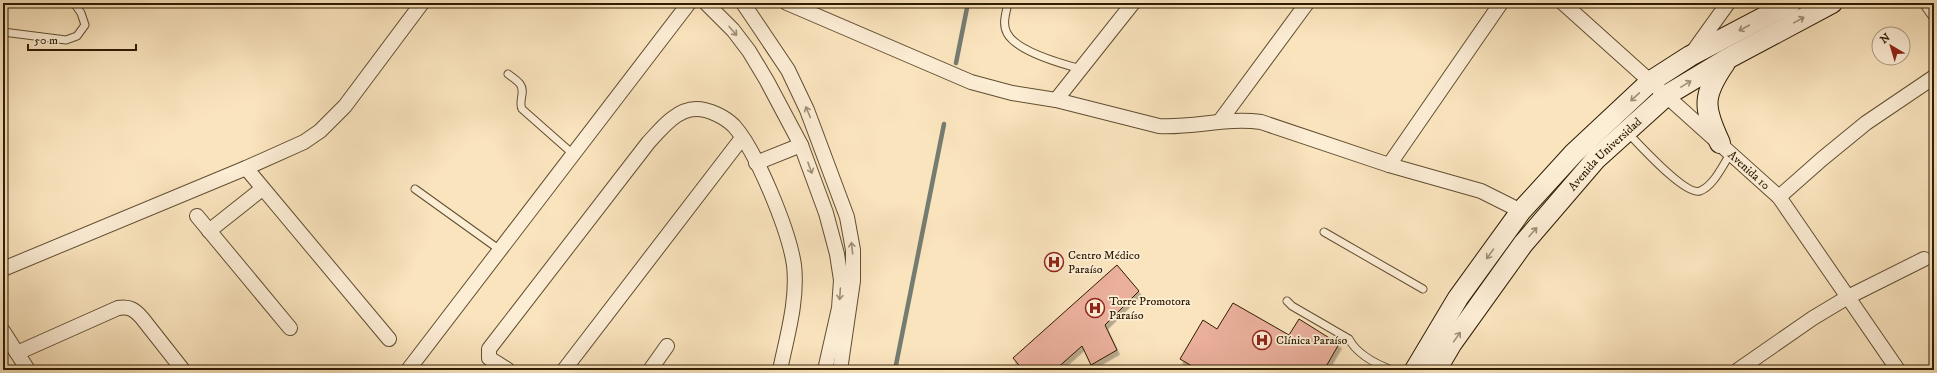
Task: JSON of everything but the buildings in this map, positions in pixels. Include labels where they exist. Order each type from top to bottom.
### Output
[{"type":"street","points":[[3,269],[246,168],[304,142],[330,122],[345,106],[422,3]]},
{"type":"street","points":[[408,370],[689,3]]},
{"type":"street","points":[[706,3],[732,30],[749,51],[767,81],[801,145],[826,213],[837,254],[841,280],[838,308],[825,370]]},
{"type":"street","points":[[743,3],[788,70],[807,110],[847,216],[853,250],[853,281],[840,370]]},
{"type":"street","points":[[787,3],[971,82],[1012,93],[1056,100],[1159,126],[1182,126],[1242,119],[1261,122],[1389,165],[1480,191],[1500,199],[1521,211]]},
{"type":"street","points":[[1056,100],[1133,3]]},
{"type":"street","points":[[1220,121],[1307,3]]},
{"type":"street","points":[[1389,165],[1501,3]]},
{"type":"street","name":"Avenida 10","points":[[1563,3],[1779,197],[1898,370]]},
{"type":"street","points":[[1690,56],[1728,3]]},
{"type":"street","name":"Avenida Universidad","points":[[1415,370],[1458,298],[1521,211],[1574,153],[1651,81],[1690,56],[1791,3]]},
{"type":"street","name":"Avenida Universidad","points":[[1436,370],[1452,343],[1523,244],[1596,159],[1667,95],[1727,59],[1832,3]]},
{"type":"street","points":[[1927,3],[1934,13]]},
{"type":"street","points":[[1726,148],[1710,121],[1706,106],[1714,78],[1727,59]]},
{"type":"street","points":[[1779,197],[1822,158],[1866,123],[1934,77]]},
{"type":"street","points":[[508,370],[489,358],[489,349],[648,143],[667,123],[682,111],[696,109],[722,117],[733,126],[742,138],[756,163],[789,242],[794,266],[794,292],[791,318],[780,370]]},
{"type":"street","points":[[564,370],[742,138]]},
{"type":"street","points":[[756,163],[801,145]]},
{"type":"street","points":[[246,168],[388,339]]},
{"type":"street","points":[[209,231],[262,189]]},
{"type":"street","points":[[197,216],[290,328]]},
{"type":"street","points":[[1738,370],[1812,318],[1848,297],[1924,259]]},
{"type":"street","points":[[17,353],[118,308],[127,306],[135,310],[183,370]]},
{"type":"street","points":[[3,331],[28,370]]},
{"type":"street","points":[[650,370],[667,346]]},
{"type":"lane","points":[[3,32],[66,40],[78,36],[85,25],[81,13],[74,3]]},
{"type":"lane","points":[[1008,3],[1004,25],[1007,34],[1013,41],[1023,48],[1081,70]]},
{"type":"lane","points":[[508,74],[523,89],[520,104],[522,109],[573,154]]},
{"type":"lane","points":[[1627,132],[1663,169],[1693,191],[1699,191],[1708,186],[1726,148]]},
{"type":"lane","points":[[415,189],[500,250]]},
{"type":"lane","points":[[1324,232],[1423,289]]},
{"type":"lane","points":[[1287,301],[1292,306],[1349,339],[1354,348],[1363,355],[1392,370]]},
{"type":"waterway","points":[[956,63],[968,3]]},
{"type":"waterway","points":[[895,370],[944,124]]},
{"type":"place","name":"Centro Médico Paraíso","points":[[1054,262]]},
{"type":"place","name":"Torre Promotora Paraíso","points":[[1095,308]]},
{"type":"place","name":"Clínica Paraíso","points":[[1262,340]]}]
